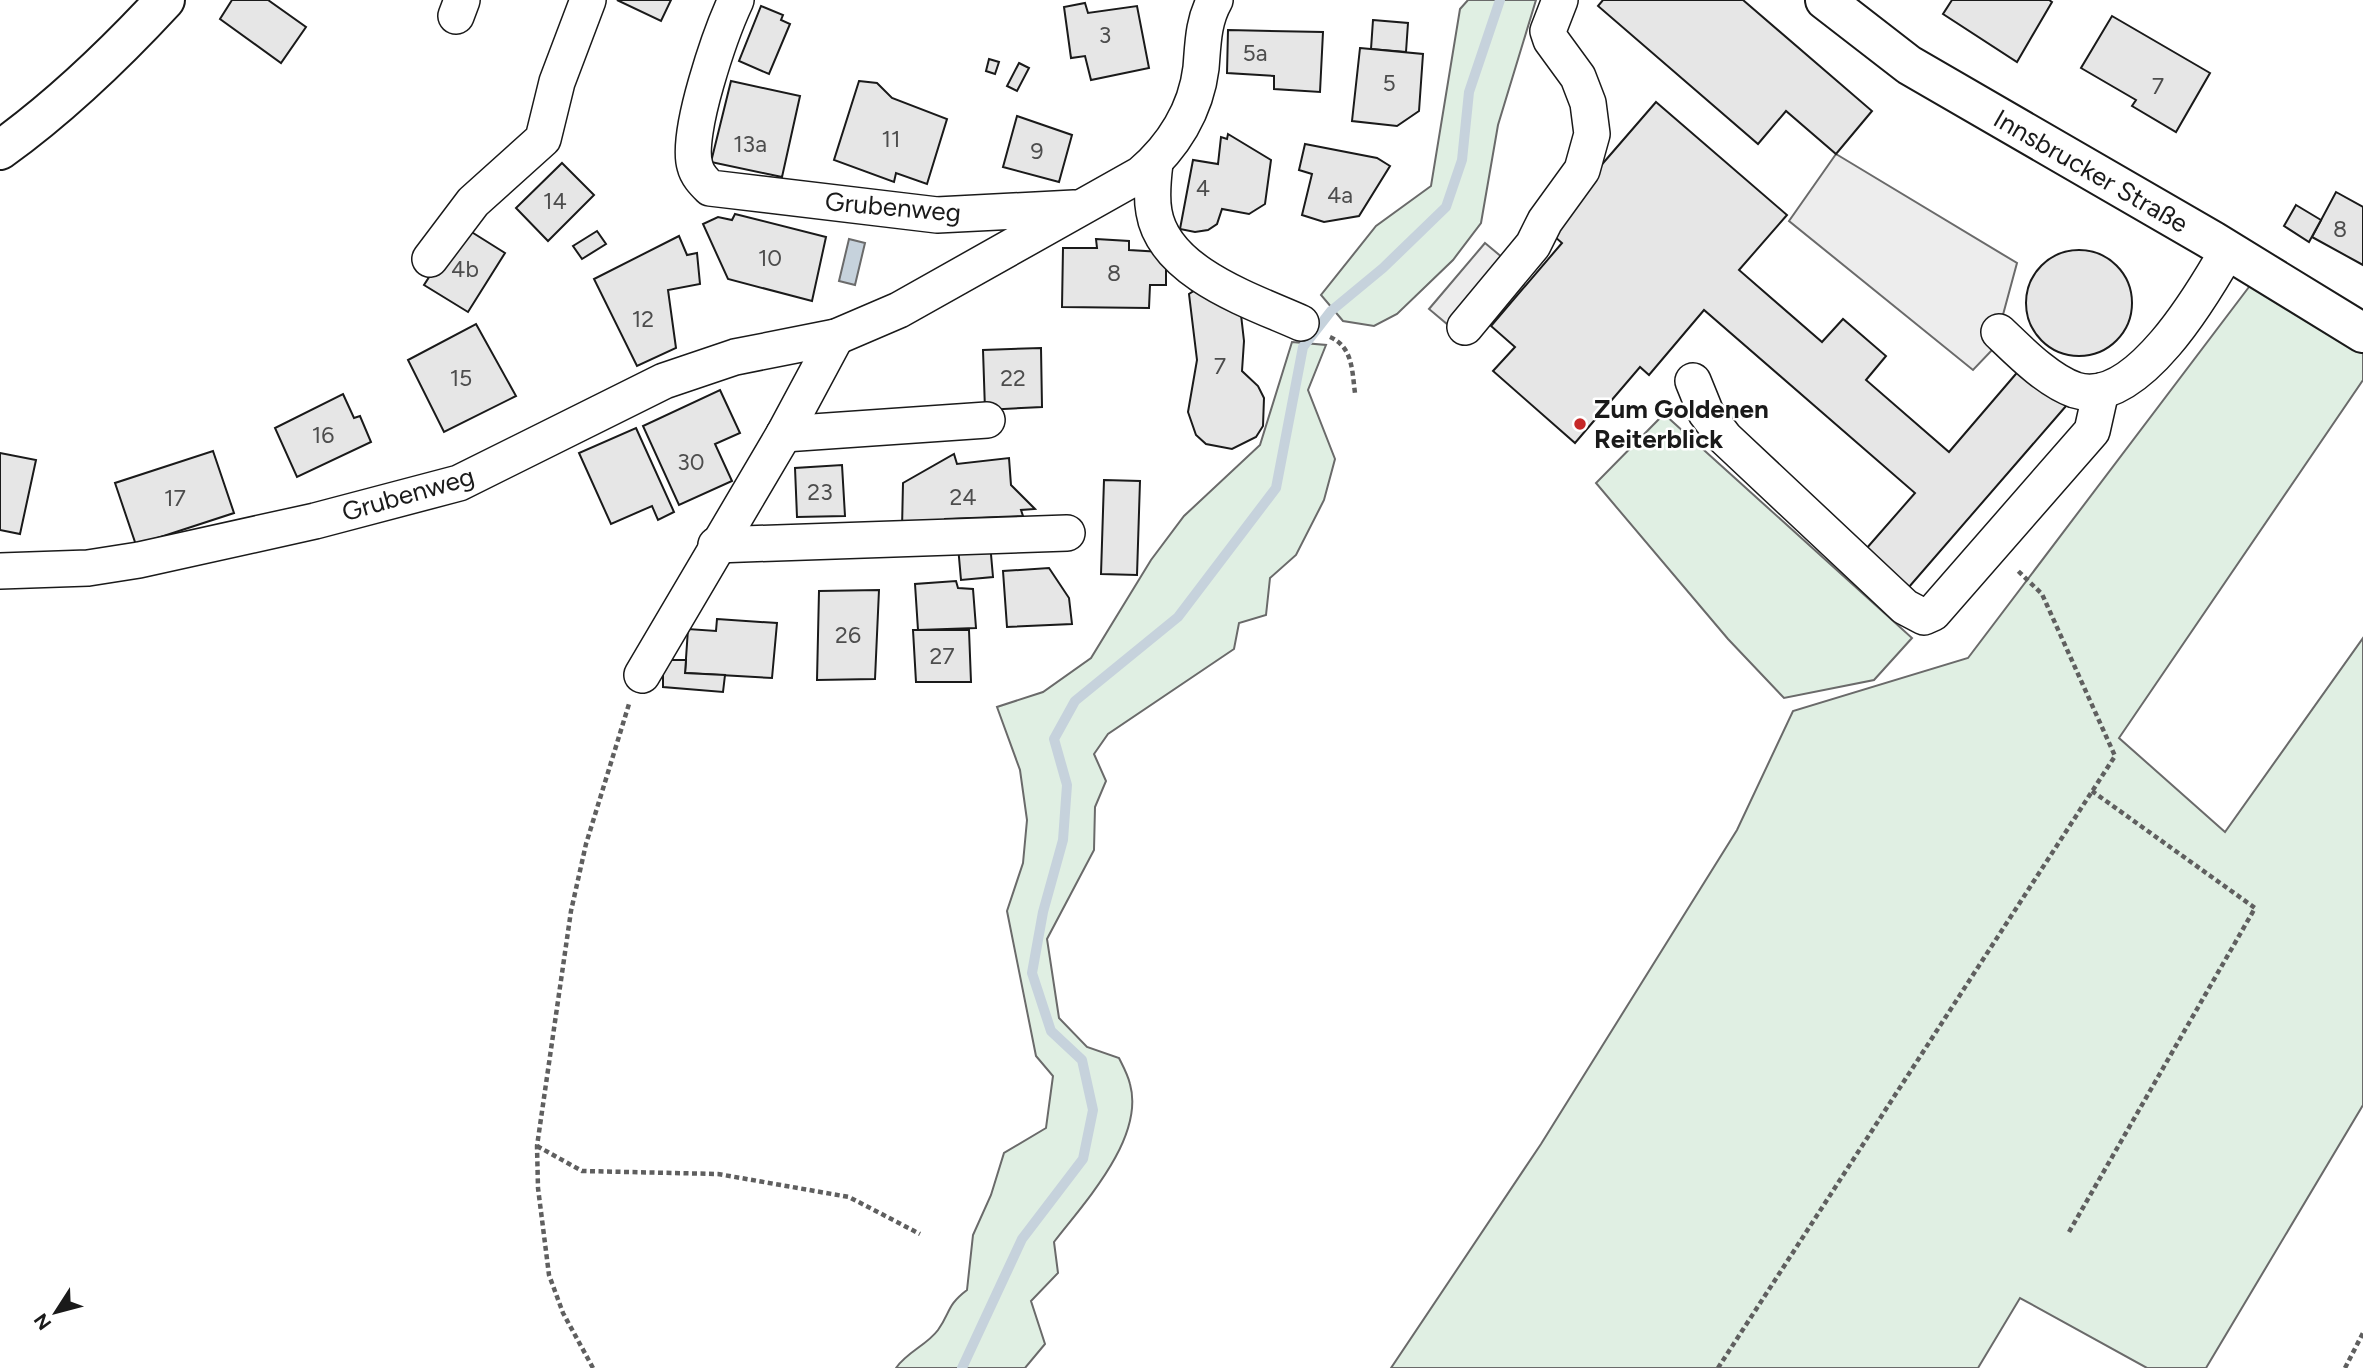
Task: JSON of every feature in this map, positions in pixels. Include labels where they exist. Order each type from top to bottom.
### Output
[{"type":"main road","points":[[0,150],[75,88],[133,35],[165,0]]},
{"type":"main road","name":"Innsbrucker Straße","points":[[1825,0],[1909,65],[2228,250],[2363,333]]},
{"type":"street","points":[[430,259],[473,202],[543,139],[557,82],[588,0]]},
{"type":"street","name":"Grubenweg","points":[[736,0],[706,82],[696,137],[695,169],[710,188],[937,215],[1077,208]]},
{"type":"street","name":"Grubenweg","points":[[0,571],[88,568],[139,560],[316,521],[459,483],[664,381],[746,354],[836,337],[929,294],[1141,174],[1155,163],[1168,149],[1191,107],[1199,80],[1206,16],[1215,0]]},
{"type":"street","points":[[1465,327],[1532,245],[1545,221],[1582,170],[1592,134],[1588,103],[1583,90],[1551,40],[1548,30],[1560,0]]},
{"type":"street","points":[[1155,163],[1154,214],[1160,232],[1177,254],[1217,285],[1312,328]]},
{"type":"street","points":[[1998,332],[2029,358],[2076,390],[2101,391],[2128,378],[2165,346],[2199,301],[2228,250]]},
{"type":"street","points":[[642,675],[716,545],[784,434],[836,337]]},
{"type":"street","points":[[1693,381],[1706,414],[1725,438],[1916,615],[1924,617],[1933,614],[2092,431],[2101,391]]},
{"type":"street","points":[[784,434],[987,420]]},
{"type":"street","points":[[716,545],[1067,533]]},
{"type":"path","points":[[1312,328],[1342,343],[1351,360],[1354,393]]},
{"type":"path","points":[[1718,1368],[2115,756],[2042,594],[1993,546]]},
{"type":"path","points":[[593,1368],[563,1313],[549,1275],[538,1188],[537,1146],[560,976],[586,845],[623,719],[642,675]]},
{"type":"path","points":[[2069,1232],[2255,908],[2092,791]]},
{"type":"path","points":[[537,1146],[582,1171],[718,1174],[849,1197],[920,1234]]},
{"type":"path","points":[[2345,1368],[2363,1334]]},
{"type":"path","points":[[586,1368],[589,1361]]},
{"type":"green space","points":[[1468,0],[1536,0],[1498,125],[1481,223],[1453,260],[1397,314],[1374,326],[1343,321],[1321,295],[1376,226],[1431,186],[1460,9]]},
{"type":"green space","points":[[2255,279],[2363,350],[2363,380],[2119,738],[2225,832],[2363,638],[2363,1105],[2206,1368],[2147,1368],[2020,1298],[1978,1368],[1391,1368],[1541,1144],[1737,830],[1793,711],[1968,658]]},
{"type":"green space","points":[[1292,342],[1326,345],[1308,390],[1335,459],[1324,500],[1296,555],[1270,578],[1266,615],[1239,623],[1234,649],[1108,734],[1094,754],[1106,781],[1095,807],[1094,850],[1047,939],[1059,1018],[1087,1047],[1119,1058],[1129,1081],[1132,1105],[1129,1126],[1109,1169],[1054,1242],[1058,1273],[1031,1301],[1045,1344],[1025,1368],[896,1368],[933,1335],[952,1305],[967,1290],[973,1235],[991,1195],[1004,1153],[1046,1128],[1053,1076],[1036,1056],[1007,911],[1023,863],[1027,820],[1020,770],[997,707],[1043,692],[1091,658],[1151,560],[1184,516],[1260,445]]},
{"type":"green space","points":[[1664,414],[1912,638],[1874,680],[1784,698],[1728,639],[1596,483]]},
{"type":"shaded area","points":[[1836,154],[2017,263],[1994,348],[1973,370],[1789,221]]},
{"type":"shaded area","points":[[849,239],[865,243],[855,285],[839,281]]},
{"type":"shaded area","points":[[1485,243],[1503,258],[1447,324],[1429,309]]},
{"type":"building","points":[[232,0],[268,0],[306,27],[281,63],[220,19]]},
{"type":"building","points":[[617,0],[671,0],[661,21]]},
{"type":"building","points":[[1603,0],[1743,0],[1872,111],[1836,154],[1786,111],[1758,144],[1598,6]]},
{"type":"building","points":[[1952,0],[2052,2],[2017,62],[1943,14]]},
{"type":"building","points":[[1085,3],[1088,13],[1137,6],[1149,68],[1091,80],[1085,56],[1071,58],[1064,7]]},
{"type":"building","points":[[761,6],[783,15],[781,20],[790,24],[769,74],[739,61]]},
{"type":"building","points":[[2112,16],[2210,73],[2176,132],[2132,106],[2136,100],[2081,68]]},
{"type":"building","points":[[1373,20],[1408,23],[1406,52],[1371,49]]},
{"type":"building","points":[[1228,30],[1323,32],[1320,92],[1274,89],[1274,76],[1227,73]]},
{"type":"building","points":[[1360,48],[1423,54],[1419,111],[1397,126],[1352,121]]},
{"type":"building","points":[[989,59],[999,62],[995,74],[986,71]]},
{"type":"building","points":[[1019,63],[1029,68],[1017,91],[1007,86]]},
{"type":"building","points":[[731,81],[800,96],[782,177],[711,162]]},
{"type":"building","points":[[859,81],[877,83],[892,98],[947,119],[927,184],[896,173],[894,182],[834,160]]},
{"type":"building","points":[[1656,102],[1787,215],[1739,270],[1822,342],[1843,319],[1886,356],[1866,380],[1949,452],[2021,368],[2066,406],[1909,587],[1866,549],[1915,493],[1704,310],[1649,375],[1640,367],[1575,443],[1493,371],[1515,347],[1491,326],[1562,243],[1546,229]]},
{"type":"building","points":[[1017,116],[1072,135],[1059,182],[1003,167]]},
{"type":"building","points":[[1228,134],[1271,160],[1265,204],[1249,214],[1222,209],[1217,224],[1208,230],[1195,232],[1180,229],[1193,160],[1218,164],[1221,137],[1227,139]]},
{"type":"building","points":[[1305,144],[1377,158],[1390,166],[1359,216],[1324,222],[1302,215],[1312,174],[1299,170]]},
{"type":"building","points":[[562,163],[594,195],[548,241],[516,208]]},
{"type":"building","points":[[2336,192],[2363,207],[2363,265],[2312,237]]},
{"type":"building","points":[[2296,205],[2321,220],[2309,242],[2284,226]]},
{"type":"building","points":[[735,214],[826,237],[812,301],[728,279],[703,224],[718,217],[732,220]]},
{"type":"building","points":[[462,226],[505,253],[468,312],[424,285]]},
{"type":"building","points":[[597,231],[606,244],[582,259],[573,246]]},
{"type":"building","points":[[679,236],[687,255],[697,253],[700,284],[668,290],[676,348],[637,366],[594,279]]},
{"type":"building","points":[[1096,239],[1129,241],[1129,250],[1162,252],[1166,261],[1166,285],[1150,285],[1149,308],[1062,307],[1063,248],[1097,248]]},
{"type":"building","points":[[2079,250],[2099,254],[2116,266],[2128,283],[2132,303],[2128,323],[2116,340],[2099,352],[2079,356],[2059,352],[2042,340],[2030,323],[2026,303],[2030,283],[2042,266],[2059,254]]},
{"type":"building","points":[[1200,287],[1240,306],[1244,341],[1242,371],[1258,386],[1264,398],[1263,426],[1256,437],[1232,449],[1206,444],[1196,435],[1188,412],[1197,360],[1189,294]]},
{"type":"building","points":[[476,324],[516,396],[444,432],[408,360]]},
{"type":"building","points":[[1041,348],[1042,407],[985,410],[983,350]]},
{"type":"building","points":[[720,390],[740,433],[715,444],[732,481],[679,505],[643,426]]},
{"type":"building","points":[[343,394],[354,418],[360,416],[371,442],[297,477],[275,428]]},
{"type":"building","points":[[636,428],[674,512],[658,520],[652,506],[611,524],[579,453]]},
{"type":"building","points":[[213,451],[234,513],[136,545],[115,483]]},
{"type":"building","points":[[0,453],[36,460],[20,534],[0,530]]},
{"type":"building","points":[[954,454],[957,464],[1009,458],[1011,485],[1035,509],[1021,510],[1023,516],[945,519],[945,525],[902,529],[903,483]]},
{"type":"building","points":[[842,465],[845,516],[797,517],[795,468]]},
{"type":"building","points":[[1104,480],[1140,481],[1137,575],[1101,574]]},
{"type":"building","points":[[990,543],[993,577],[961,580],[958,546]]},
{"type":"building","points":[[1049,568],[1069,598],[1072,624],[1007,627],[1003,571]]},
{"type":"building","points":[[956,581],[958,588],[973,589],[976,628],[918,630],[915,584]]},
{"type":"building","points":[[879,590],[875,679],[817,680],[819,591]]},
{"type":"building","points":[[717,619],[777,623],[772,678],[685,673],[688,629],[716,631]]},
{"type":"building","points":[[913,630],[969,630],[971,682],[916,682]]},
{"type":"building","points":[[663,660],[686,660],[685,673],[725,675],[723,692],[663,687]]},
{"type":"waterway","points":[[962,1368],[1022,1239],[1083,1159],[1093,1110],[1082,1060],[1051,1031],[1032,973],[1043,912],[1063,840],[1067,785],[1054,739],[1075,701],[1178,617],[1276,488],[1303,347],[1331,311],[1383,268],[1446,207],[1462,160],[1469,92],[1500,0]]},
{"type":"place","name":"Zum Goldenen Reiterblick","points":[[1580,424]]}]
